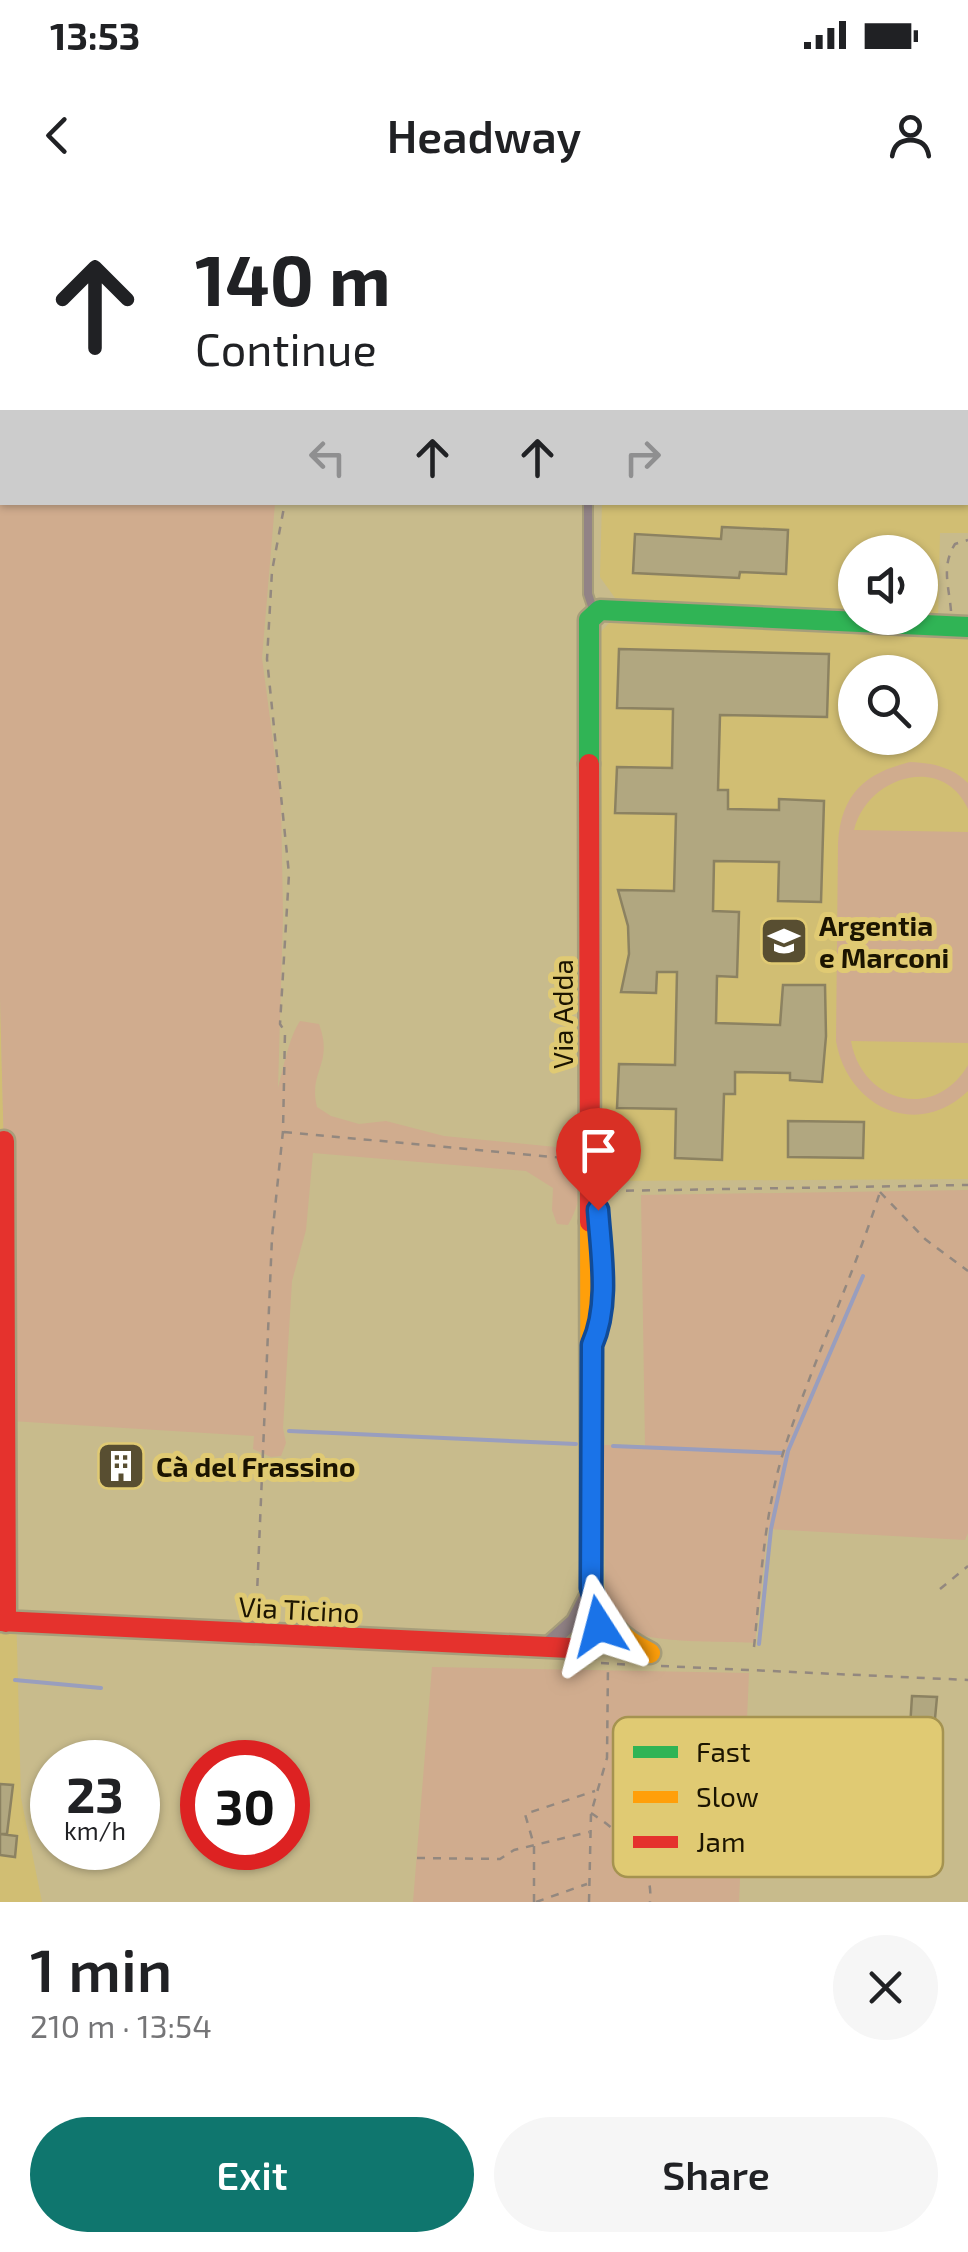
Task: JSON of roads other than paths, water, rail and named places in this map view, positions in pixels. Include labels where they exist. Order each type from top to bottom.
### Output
[{"type":"street","points":[[592,617],[609,609],[960,623]]},
{"type":"street","name":"Via Adda","points":[[592,617],[591,1588],[599,1614]]},
{"type":"street","name":"Via Ticino","points":[[4,1141],[3,1622],[590,1649]]},
{"type":"street","name":"Via Adda","points":[[545,1647],[576,1618],[591,1588]]},
{"type":"street","points":[[590,1649],[598,1633],[599,1614]]},
{"type":"street","points":[[599,1614],[617,1634],[650,1652]]},
{"type":"street","points":[[576,1618],[590,1649]]},
{"type":"lane","name":"Via Adda","points":[[588,505],[588,594],[592,617]]},
{"type":"waterway","points":[[759,1644],[771,1529],[788,1451],[863,1276]]},
{"type":"waterway","points":[[289,1431],[576,1444]]},
{"type":"waterway","points":[[613,1446],[782,1453]]},
{"type":"waterway","points":[[15,1680],[101,1688]]},
{"type":"place","name":"Argentia e Marconi","points":[[784,941]]},
{"type":"place","name":"Cà del Frassino","points":[[121,1466]]}]
